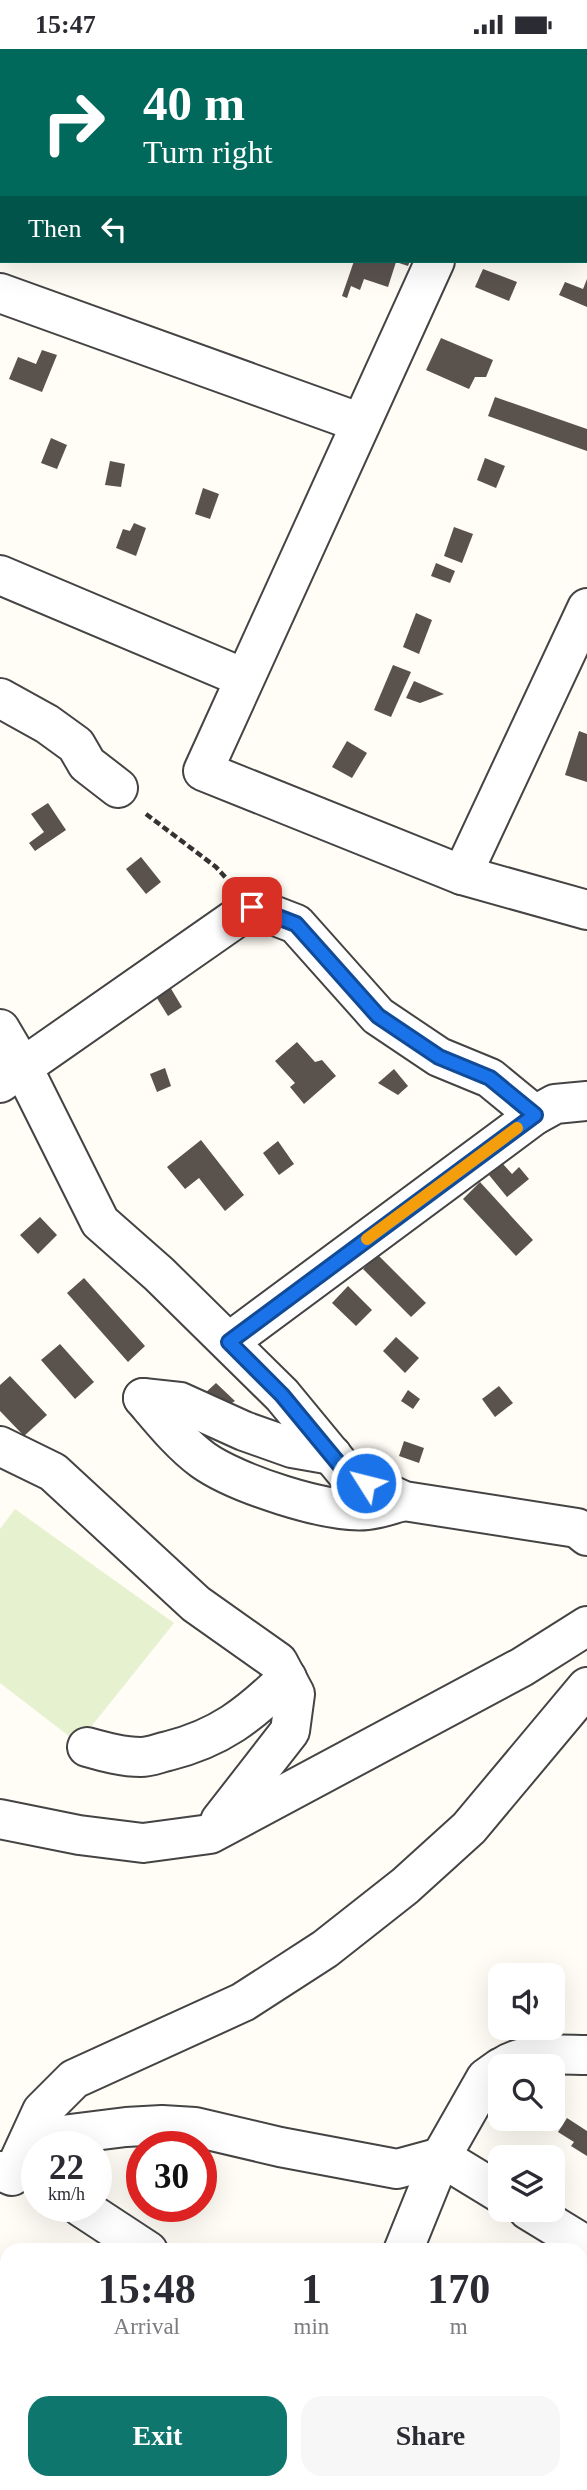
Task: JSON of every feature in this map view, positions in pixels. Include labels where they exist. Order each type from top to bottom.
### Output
[{"type":"street","points":[[434,263],[203,771],[462,875],[587,911]]},
{"type":"street","points":[[0,293],[362,423]]},
{"type":"street","points":[[0,575],[244,678]]},
{"type":"street","points":[[462,875],[587,608]]},
{"type":"street","points":[[0,698],[47,724],[76,745],[87,764],[118,788]]},
{"type":"street","points":[[11,1075],[252,907],[296,924],[378,1016],[439,1057],[490,1078],[535,1115]]},
{"type":"street","points":[[0,1029],[11,1075],[100,1222],[159,1274],[282,1395],[348,1475],[404,1500],[577,1528],[587,1536]]},
{"type":"street","points":[[229,1342],[535,1115],[555,1104],[587,1101]]},
{"type":"street","points":[[332,1455],[292,1448],[244,1431],[180,1402],[143,1398],[167,1427],[204,1461],[253,1484],[317,1506],[367,1510],[404,1500]]},
{"type":"street","points":[[0,1446],[53,1472],[196,1604],[278,1662],[287,1678],[295,1694],[290,1731],[210,1834]]},
{"type":"street","points":[[0,1819],[79,1835],[143,1843],[210,1834],[522,1667],[587,1626]]},
{"type":"street","points":[[88,1747],[114,1754],[143,1757],[182,1748],[213,1736],[253,1712],[287,1678]]},
{"type":"street","points":[[20,2163],[42,2111],[74,2079],[243,2002],[325,1949],[405,1886],[469,1828],[587,1687]]},
{"type":"street","points":[[565,2055],[587,2055]]},
{"type":"street","points":[[406,2243],[441,2157],[488,2077]]},
{"type":"street","points":[[20,2163],[126,2127],[162,2125],[195,2127],[280,2147],[397,2169],[441,2157],[488,2186]]},
{"type":"street","points":[[104,2222],[136,2243]]},
{"type":"street","points":[[548,2222],[582,2243]]},
{"type":"path","points":[[118,788],[157,824],[216,867],[252,907]]},
{"type":"green space","points":[[15,1509],[174,1623],[78,1743],[0,1683],[0,1529]]},
{"type":"building","points":[[353,263],[396,263],[388,287],[364,279],[360,290],[351,286],[347,298],[342,296]]},
{"type":"building","points":[[483,269],[517,282],[509,301],[475,287]]},
{"type":"building","points":[[587,279],[587,307],[559,295],[565,282],[583,289]]},
{"type":"building","points":[[441,338],[493,360],[486,377],[475,377],[469,389],[426,370]]},
{"type":"building","points":[[42,350],[57,355],[42,392],[9,379],[18,357],[36,364]]},
{"type":"building","points":[[495,397],[587,429],[587,451],[488,416]]},
{"type":"building","points":[[51,438],[67,445],[57,469],[41,463]]},
{"type":"building","points":[[485,458],[505,466],[496,488],[477,480]]},
{"type":"building","points":[[110,461],[125,464],[121,487],[105,485]]},
{"type":"building","points":[[203,488],[219,494],[210,519],[195,514]]},
{"type":"building","points":[[134,523],[146,528],[136,556],[116,548],[123,529],[130,531]]},
{"type":"building","points":[[454,527],[473,534],[462,563],[444,556]]},
{"type":"building","points":[[436,563],[455,571],[450,583],[431,576]]},
{"type":"building","points":[[416,613],[432,620],[419,654],[403,647]]},
{"type":"building","points":[[393,665],[411,672],[391,717],[374,710]]},
{"type":"building","points":[[414,681],[444,694],[420,703],[406,698]]},
{"type":"building","points":[[579,731],[587,734],[587,782],[565,775]]},
{"type":"building","points":[[347,741],[367,753],[352,778],[332,767]]},
{"type":"building","points":[[48,803],[66,830],[35,851],[29,843],[44,832],[31,814]]},
{"type":"building","points":[[141,857],[161,882],[146,894],[126,869]]},
{"type":"building","points":[[170,987],[182,1007],[168,1016],[155,995]]},
{"type":"building","points":[[297,1042],[315,1062],[322,1060],[336,1076],[304,1104],[290,1087],[295,1083],[275,1061]]},
{"type":"building","points":[[165,1068],[171,1086],[157,1092],[150,1074]]},
{"type":"building","points":[[394,1069],[408,1086],[398,1095],[378,1083]]},
{"type":"building","points":[[201,1140],[244,1195],[225,1211],[199,1178],[185,1189],[167,1167]]},
{"type":"building","points":[[278,1141],[294,1164],[279,1175],[263,1153]]},
{"type":"building","points":[[503,1164],[512,1174],[519,1167],[529,1179],[507,1197],[489,1175]]},
{"type":"building","points":[[480,1182],[533,1240],[516,1256],[463,1199]]},
{"type":"building","points":[[40,1217],[57,1235],[38,1254],[20,1235]]},
{"type":"building","points":[[378,1255],[426,1303],[411,1317],[363,1269]]},
{"type":"building","points":[[84,1278],[145,1346],[128,1362],[67,1293]]},
{"type":"building","points":[[348,1286],[372,1310],[356,1326],[332,1303]]},
{"type":"building","points":[[396,1337],[419,1358],[405,1373],[383,1351]]},
{"type":"building","points":[[60,1344],[94,1382],[75,1399],[41,1360]]},
{"type":"building","points":[[10,1376],[47,1415],[24,1436],[0,1411],[0,1385]]},
{"type":"building","points":[[216,1383],[235,1401],[220,1410],[204,1394]]},
{"type":"building","points":[[499,1386],[513,1403],[495,1417],[482,1399]]},
{"type":"building","points":[[408,1390],[420,1399],[413,1409],[401,1401]]},
{"type":"building","points":[[404,1441],[424,1448],[419,1463],[399,1456]]},
{"type":"building","points":[[567,2118],[587,2131],[587,2156],[571,2146],[574,2142],[558,2132],[565,2131]]},
{"type":"slow traffic","points":[[367,1239],[517,1128]]},
{"type":"route","points":[[252,907],[296,924],[378,1016],[439,1057],[490,1078],[535,1115],[229,1342],[282,1395],[348,1475],[366,1483]]}]
